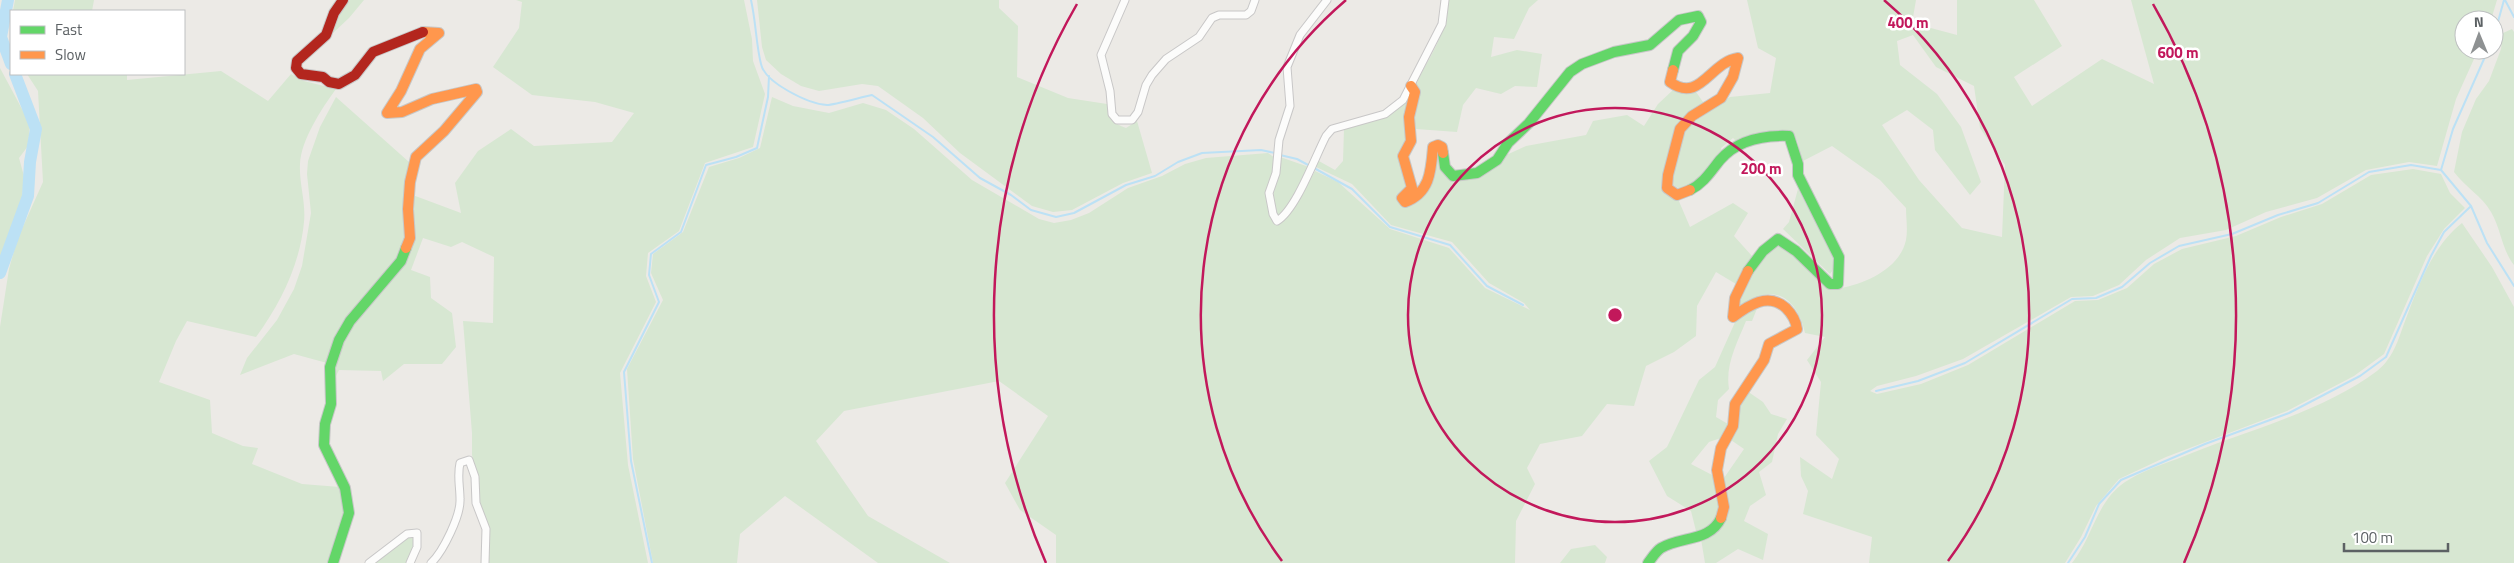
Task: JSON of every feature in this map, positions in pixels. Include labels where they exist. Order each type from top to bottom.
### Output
[{"type":"street","points":[[333,563],[349,513],[345,488],[324,445],[325,424],[331,404],[330,367],[339,340],[350,321],[402,261],[410,238],[408,209],[410,182],[416,157],[444,131],[477,92],[476,89],[448,94],[402,112],[388,113],[401,91],[420,49],[439,33],[419,32],[373,52],[355,75],[340,84],[329,82],[322,77],[301,74],[296,68],[297,61],[320,43],[326,35],[334,12],[343,0]]},
{"type":"street","points":[[1124,0],[1101,56],[1110,90],[1112,114],[1117,120],[1124,122],[1132,120],[1138,112],[1146,85],[1166,59],[1199,38],[1212,18],[1219,15],[1246,15],[1251,11],[1255,0]]},
{"type":"street","points":[[1327,0],[1300,35],[1287,67],[1290,106],[1279,140],[1276,173],[1269,193],[1273,214],[1277,220],[1282,217],[1296,196],[1326,136],[1332,129],[1385,114],[1402,100],[1442,24],[1445,0]]},
{"type":"street","points":[[1411,86],[1415,92],[1409,117],[1411,134],[1403,156],[1412,188],[1402,198],[1405,202],[1420,196],[1427,187],[1431,174],[1433,147],[1438,145],[1442,147],[1445,167],[1448,173],[1453,176],[1466,175],[1483,170],[1497,160],[1508,143],[1529,123],[1570,72],[1582,64],[1614,52],[1650,45],[1679,20],[1690,16],[1698,16],[1701,22],[1693,36],[1678,51],[1670,82],[1675,88],[1683,89],[1705,81],[1723,62],[1731,57],[1738,58],[1738,64],[1727,94],[1718,103],[1686,122],[1680,129],[1670,172],[1665,179],[1667,188],[1677,195],[1694,191],[1730,150],[1753,141],[1781,135],[1789,136],[1798,164],[1798,175],[1839,257],[1838,284],[1830,284],[1796,251],[1778,239],[1764,246],[1755,259],[1740,287],[1732,312],[1733,317],[1756,301],[1775,301],[1784,306],[1793,316],[1797,329],[1770,344],[1764,360],[1741,392],[1735,404],[1733,426],[1726,436],[1718,459],[1717,470],[1724,507],[1720,521],[1707,534],[1669,544],[1659,549],[1648,563]]},
{"type":"street","points":[[431,563],[441,554],[461,501],[458,474],[460,463],[469,460],[475,477],[476,503],[486,529],[485,563]]},
{"type":"street","points":[[368,563],[407,534],[418,533],[417,547],[410,563]]},
{"type":"green space","points":[[15,0],[94,0],[92,10],[13,10]]},
{"type":"green space","points":[[348,0],[364,0],[333,33],[337,13]]},
{"type":"green space","points":[[516,0],[744,0],[752,39],[753,61],[765,94],[753,147],[705,163],[679,231],[648,253],[646,276],[656,302],[620,373],[628,465],[648,563],[487,563],[487,529],[479,502],[477,475],[472,455],[463,321],[493,323],[494,257],[462,242],[451,247],[423,238],[411,270],[430,277],[431,298],[452,313],[456,347],[442,364],[404,364],[383,381],[381,371],[339,370],[335,378],[336,364],[342,343],[353,323],[405,259],[410,194],[461,213],[455,183],[478,151],[511,129],[534,146],[612,142],[634,113],[595,102],[532,95],[493,67],[519,28],[522,2]]},
{"type":"green space","points":[[757,0],[999,0],[999,8],[1018,26],[1017,77],[1068,98],[1107,104],[1113,119],[1126,128],[1137,121],[1152,173],[1123,183],[1072,210],[1053,212],[1032,206],[960,153],[923,118],[878,86],[862,84],[819,91],[801,86],[781,74],[766,60],[762,47]]},
{"type":"green space","points":[[1448,0],[1538,0],[1529,8],[1514,39],[1494,37],[1491,57],[1517,50],[1542,54],[1537,87],[1515,86],[1501,94],[1476,88],[1463,105],[1457,132],[1416,129],[1413,114],[1415,89],[1441,34]]},
{"type":"green space","points":[[1747,0],[1916,0],[1912,23],[1957,35],[1957,0],[2034,0],[2062,46],[2014,77],[2032,106],[2102,59],[2154,84],[2131,0],[2497,0],[2494,10],[2454,10],[2454,60],[2474,60],[2456,99],[2437,166],[2409,162],[2366,170],[2317,198],[2266,212],[2226,230],[2180,238],[2146,260],[2119,285],[2093,296],[2071,297],[1963,359],[1916,376],[1877,386],[1870,391],[1877,394],[1921,384],[1968,365],[2075,301],[2098,300],[2127,288],[2154,264],[2182,249],[2236,236],[2281,217],[2322,204],[2371,175],[2413,169],[2441,174],[2450,193],[2465,208],[2444,229],[2427,256],[2384,354],[2354,376],[2287,411],[2166,457],[2119,479],[2096,506],[2081,537],[2065,563],[1869,563],[1872,537],[1803,514],[1808,491],[1801,476],[1800,457],[1832,479],[1839,459],[1816,435],[1821,382],[1807,360],[1825,337],[1805,333],[1803,324],[1795,309],[1783,297],[1767,294],[1751,300],[1736,310],[1747,281],[1757,262],[1771,248],[1780,244],[1841,288],[1851,286],[1881,273],[1897,259],[1903,250],[1907,236],[1906,208],[1880,180],[1832,146],[1801,162],[1798,143],[1794,134],[1781,132],[1737,142],[1733,138],[1721,148],[1723,155],[1699,181],[1680,189],[1672,184],[1671,178],[1683,131],[1730,97],[1770,93],[1776,58],[1758,48]],"holes":[[[1913,35],[1936,67],[1974,86],[1980,128],[2005,165],[2002,237],[1962,228],[1919,180],[1882,125],[1907,110],[1933,130],[1935,150],[1970,195],[1981,182],[1961,127],[1937,94],[1900,65],[1897,41]]]},
{"type":"green space","points":[[2512,29],[2514,32],[2514,265],[2507,253],[2491,212],[2483,201],[2454,172],[2462,132],[2476,99],[2489,81],[2497,60],[2504,60],[2504,33]]},
{"type":"green space","points":[[0,68],[30,124],[28,146],[19,158],[24,176],[22,199],[0,261]]},
{"type":"green space","points":[[221,71],[268,101],[291,74],[304,81],[336,89],[313,125],[301,155],[300,171],[304,215],[302,238],[294,268],[273,311],[256,337],[187,321],[176,341],[159,382],[210,400],[212,433],[243,446],[258,448],[252,464],[302,484],[340,487],[346,513],[331,563],[0,563],[0,327],[9,269],[17,240],[43,182],[38,91],[28,75],[127,75],[127,80]]},
{"type":"green space","points":[[1694,89],[1703,102],[1717,97],[1691,115],[1662,180],[1678,199],[1690,227],[1733,203],[1748,213],[1734,236],[1752,256],[1736,284],[1716,272],[1697,306],[1696,336],[1674,352],[1646,366],[1634,406],[1607,404],[1582,436],[1540,444],[1527,468],[1535,484],[1516,521],[1515,563],[1056,563],[1056,535],[1020,510],[1005,483],[1048,416],[999,381],[844,411],[816,441],[868,516],[950,563],[878,563],[785,496],[740,534],[737,563],[653,563],[633,459],[627,369],[663,300],[651,273],[653,254],[683,232],[709,167],[739,158],[760,148],[772,97],[793,106],[829,113],[863,103],[886,110],[914,129],[972,180],[1039,219],[1054,223],[1071,220],[1089,213],[1128,188],[1162,176],[1185,164],[1206,158],[1268,153],[1275,158],[1269,186],[1279,224],[1299,199],[1315,171],[1338,182],[1390,229],[1449,248],[1485,288],[1530,310],[1524,303],[1489,283],[1452,242],[1391,225],[1352,184],[1314,166],[1317,160],[1335,170],[1343,161],[1344,129],[1374,121],[1389,114],[1403,101],[1410,91],[1408,132],[1405,142],[1417,200],[1439,147],[1444,168],[1458,177],[1526,146],[1586,135],[1593,121],[1627,115],[1644,126],[1658,104],[1673,90]]},
{"type":"green space","points":[[336,97],[409,162],[406,182],[407,237],[400,260],[383,279],[327,363],[294,354],[240,375],[247,358],[277,320],[294,289],[302,266],[311,213],[307,174],[308,161],[320,127]]},
{"type":"green space","points":[[1280,157],[1309,167],[1294,196],[1278,217],[1274,192],[1279,174]]},
{"type":"green space","points":[[1798,189],[1832,253],[1834,266],[1830,274],[1783,229],[1789,222]]},
{"type":"green space","points":[[2462,223],[2492,267],[2514,307],[2514,563],[2072,563],[2107,499],[2125,482],[2157,466],[2280,421],[2331,399],[2377,371],[2396,346],[2428,265],[2443,242]]},
{"type":"green space","points":[[1758,306],[1752,321],[1746,321],[1733,354],[1729,371],[1729,389],[1718,400],[1716,417],[1728,424],[1721,438],[1709,442],[1691,464],[1714,476],[1720,503],[1717,516],[1713,522],[1697,535],[1691,511],[1667,496],[1649,461],[1667,447],[1699,380],[1715,367],[1736,320]]},
{"type":"green space","points":[[1747,391],[1763,402],[1771,414],[1787,419],[1778,434],[1772,462],[1759,472],[1766,495],[1750,506],[1744,521],[1768,534],[1763,560],[1738,549],[1716,563],[1705,563],[1701,539],[1713,533],[1726,493],[1724,478],[1744,449],[1728,438],[1739,403]]},
{"type":"green space","points":[[408,536],[415,536],[415,547],[408,563],[372,563]]},
{"type":"green space","points":[[1595,545],[1607,557],[1605,563],[1560,563],[1571,549]]},
{"type":"waterway","points":[[8,0],[1,37],[10,61]]},
{"type":"waterway","points":[[751,0],[761,64],[764,71],[779,85],[799,97],[827,105],[872,95],[933,137],[980,178],[1011,195],[1031,210],[1056,217],[1074,213],[1126,185],[1155,176],[1178,162],[1202,153],[1261,150],[1275,153]]},
{"type":"waterway","points":[[2501,10],[2504,0]]},
{"type":"waterway","points":[[2505,0],[2514,17]]},
{"type":"waterway","points":[[2484,60],[2453,129],[2441,170],[2471,206],[2487,243],[2514,286]]},
{"type":"waterway","points":[[0,273],[28,196],[30,162],[36,129],[15,75]]},
{"type":"waterway","points":[[652,563],[631,461],[624,372],[659,302],[649,275],[651,254],[681,232],[706,165],[736,157],[757,148],[768,97],[769,76]]},
{"type":"waterway","points":[[1280,155],[1297,159],[1310,166]]},
{"type":"waterway","points":[[1876,391],[1918,381],[1965,363],[2072,299],[2096,298],[2122,287],[2150,263],[2179,246],[2232,234],[2278,215],[2318,203],[2369,172],[2411,165],[2441,170]]},
{"type":"waterway","points":[[1314,168],[1352,189],[1390,227],[1450,245],[1487,286],[1523,305]]},
{"type":"waterway","points":[[2068,563],[2085,537],[2099,504],[2121,480],[2205,444],[2289,413],[2360,376],[2386,357],[2431,256],[2444,232],[2471,206]]},
{"type":"traffic: fast","points":[[1443,153],[1445,167],[1453,176],[1477,173],[1497,160],[1508,143],[1529,123],[1570,72],[1582,64],[1614,52],[1650,45],[1679,20],[1698,16],[1701,22],[1693,36],[1678,51],[1673,70]]},
{"type":"traffic: fast","points":[[1690,190],[1703,180],[1727,153],[1743,143],[1761,138],[1789,136],[1798,164],[1798,175],[1839,257],[1838,284],[1830,284],[1796,251],[1778,239],[1763,251],[1748,271]]},
{"type":"traffic: fast","points":[[333,563],[349,513],[345,488],[324,445],[325,424],[331,404],[330,367],[339,340],[350,321],[401,261],[406,248]]},
{"type":"traffic: fast","points":[[1648,563],[1661,548],[1702,535],[1716,526],[1721,518]]},
{"type":"traffic: slow","points":[[406,248],[410,238],[408,209],[410,182],[416,157],[444,131],[477,92],[476,89],[432,99],[402,112],[387,113],[401,91],[420,49],[439,33],[423,32]]},
{"type":"traffic: slow","points":[[1673,70],[1670,82],[1680,87],[1689,88],[1705,80],[1728,61],[1738,58],[1733,77],[1721,98],[1692,116],[1680,129],[1668,175],[1667,188],[1677,195],[1690,190]]},
{"type":"traffic: slow","points":[[1411,86],[1415,92],[1409,117],[1411,141],[1403,156],[1412,188],[1402,198],[1405,202],[1420,193],[1428,180],[1433,147],[1438,145],[1442,147],[1443,153]]},
{"type":"traffic: slow","points":[[1721,518],[1724,507],[1717,470],[1721,448],[1733,426],[1735,404],[1764,360],[1769,344],[1797,329],[1795,320],[1788,310],[1779,303],[1772,301],[1759,302],[1733,317],[1735,298],[1748,271]]},
{"type":"traffic: jam","points":[[343,0],[334,13],[326,35],[297,61],[296,68],[301,74],[323,77],[329,82],[339,84],[355,75],[373,52],[423,32]]}]
